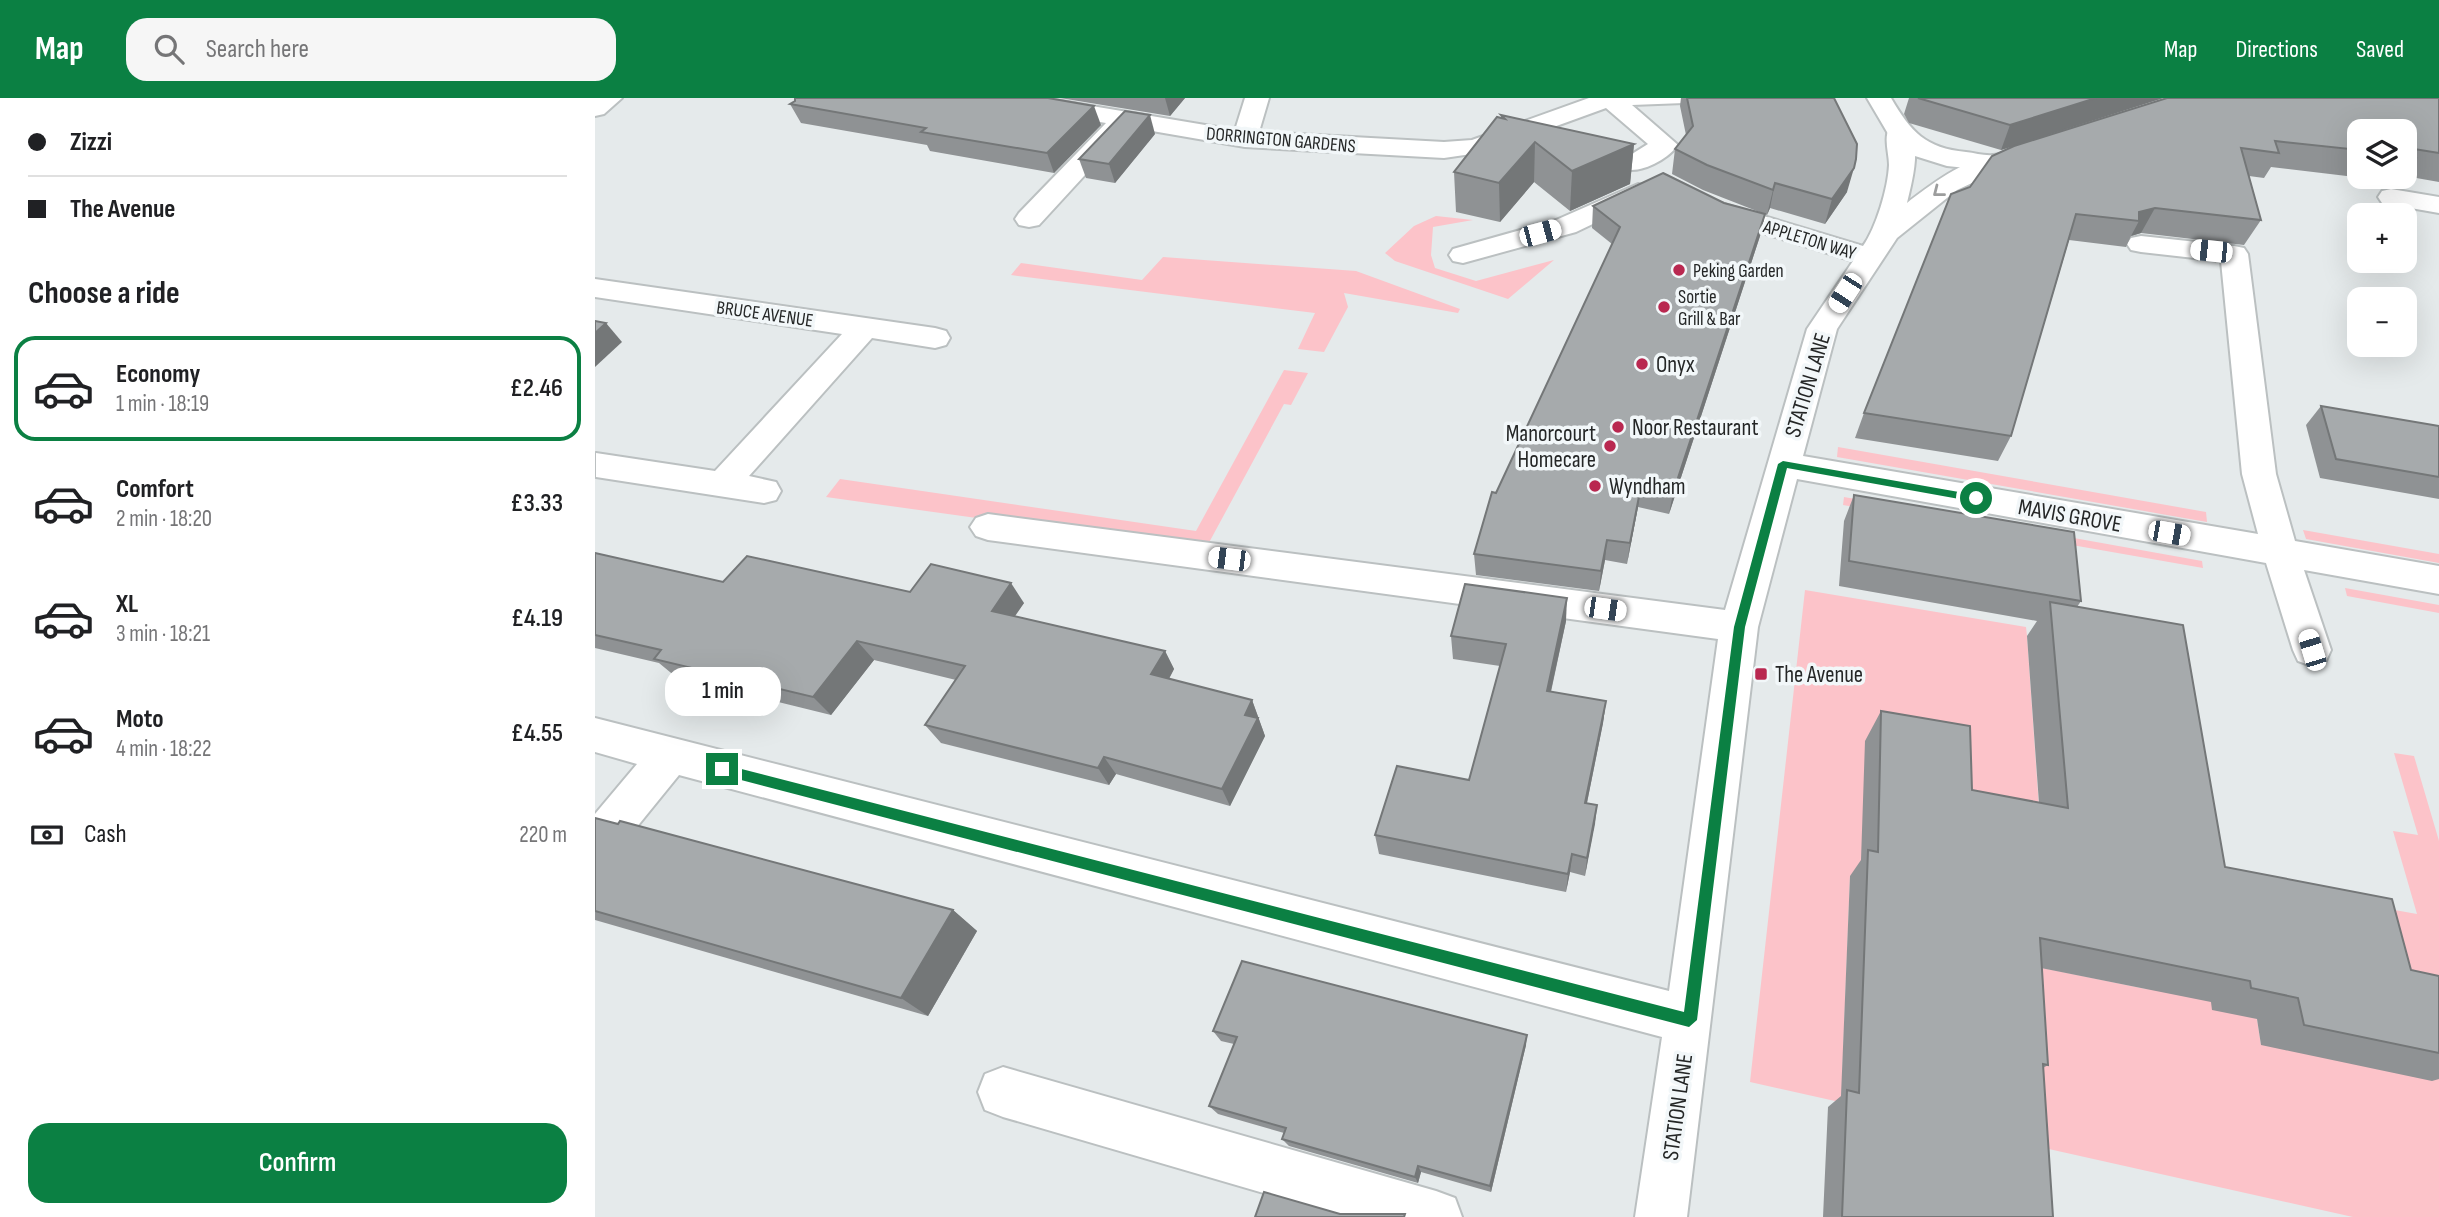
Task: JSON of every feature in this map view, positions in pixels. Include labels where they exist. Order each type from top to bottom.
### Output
[{"type":"street","points":[[595,109],[610,98]]},
{"type":"street","name":"DORRINGTON GARDENS","points":[[1000,98],[1245,139],[1444,150],[1476,147],[1609,99],[1675,98]]},
{"type":"street","points":[[1245,139],[1257,98]]},
{"type":"street","points":[[1463,255],[1566,226],[1661,182],[1533,98]]},
{"type":"street","points":[[1879,98],[1899,132]]},
{"type":"street","points":[[1609,99],[1665,145],[1612,150]]},
{"type":"street","points":[[1029,219],[1124,119]]},
{"type":"street","name":"STATION LANE","points":[[1899,132],[1924,151],[1947,158],[1995,163]]},
{"type":"street","name":"STATION LANE","points":[[1878,245],[1902,168],[1899,132]]},
{"type":"street","name":"STATION LANE","points":[[1661,1217],[1739,627],[1822,329],[1878,245],[1948,184],[1995,163],[2057,143]]},
{"type":"street","name":"APPLETON WAY","points":[[1691,198],[1731,216],[1878,245]]},
{"type":"street","points":[[2391,198],[2439,205]]},
{"type":"street","points":[[2141,244],[2234,254],[2259,474],[2280,552],[2312,650]]},
{"type":"street","name":"BRUCE AVENUE","points":[[595,288],[935,338]]},
{"type":"street","points":[[723,485],[864,328]]},
{"type":"street","name":"MAVIS GROVE","points":[[1783,464],[2439,580]]},
{"type":"street","points":[[596,465],[764,491]]},
{"type":"street","points":[[988,527],[1739,627]]},
{"type":"street","points":[[595,735],[1689,1020]]},
{"type":"street","points":[[595,846],[669,755]]},
{"type":"street","points":[[1003,1092],[1436,1217]]},
{"type":"shaded area","points":[[1436,216],[1473,220],[1433,227],[1431,255],[1435,268],[1476,281],[1554,260],[1508,299],[1395,261],[1385,253],[1414,226]]},
{"type":"shaded area","points":[[1163,257],[1356,271],[1460,309],[1458,313],[1344,293],[1348,307],[1324,352],[1298,349],[1315,313],[1011,275],[1021,263],[1142,280]]},
{"type":"shaded area","points":[[1284,370],[1308,373],[1291,405],[1284,404],[1205,550],[826,497],[840,479],[1196,531]]},
{"type":"shaded area","points":[[1838,447],[2206,512],[2207,522],[1837,457]]},
{"type":"shaded area","points":[[1844,497],[2202,561],[2203,568],[1843,505]]},
{"type":"shaded area","points":[[2303,530],[2439,554],[2439,563],[2306,539]]},
{"type":"shaded area","points":[[2345,588],[2439,605],[2439,613],[2347,596]]},
{"type":"shaded area","points":[[1805,590],[2026,627],[2027,636],[2041,836],[1927,824],[1850,876],[1842,1079],[2013,962],[2146,989],[2144,963],[2257,1019],[2261,1045],[2361,904],[2417,914],[2393,831],[2418,835],[2394,753],[2414,756],[2439,841],[2439,1217],[2353,1217],[1750,1082]]},
{"type":"building","points":[[795,98],[1048,98],[1094,106],[1047,153],[921,132],[926,128],[790,104]]},
{"type":"building","points":[[1687,98],[1834,98],[1857,144],[1854,168],[1832,199],[1775,183],[1773,190],[1707,165],[1675,149],[1693,126]]},
{"type":"building","points":[[1918,98],[2096,98],[2010,125]]},
{"type":"building","points":[[2167,98],[2439,98],[2439,153],[2417,149],[2417,119],[2347,119],[2347,149],[2275,141],[2279,153],[2241,148],[2261,220],[2155,208],[2139,212],[2139,221],[2076,214],[2011,436],[1864,413],[1951,194],[1970,187],[1992,156],[2014,146]]},
{"type":"building","points":[[1125,111],[1150,115],[1109,164],[1079,159]]},
{"type":"building","points":[[1501,115],[1634,144],[1572,171],[1535,142],[1499,183],[1454,172],[1497,117],[1505,119]]},
{"type":"building","points":[[1663,173],[1724,203],[1765,214],[1673,493],[1641,486],[1630,543],[1607,540],[1601,571],[1474,554],[1492,492],[1496,493],[1620,227],[1593,206]]},
{"type":"building","points":[[595,321],[606,323],[595,333]]},
{"type":"building","points":[[2321,406],[2439,426],[2439,477],[2336,459]]},
{"type":"building","points":[[1854,495],[2074,532],[2081,601],[1849,561]]},
{"type":"building","points":[[595,553],[723,582],[747,556],[910,592],[931,564],[1011,583],[992,611],[1165,651],[1151,674],[1252,700],[1245,715],[1258,718],[1222,789],[1104,757],[1098,768],[925,725],[965,666],[857,641],[813,697],[654,659],[661,650],[595,635]]},
{"type":"building","points":[[1465,584],[1567,598],[1547,691],[1606,701],[1585,803],[1597,805],[1587,858],[1572,854],[1568,874],[1375,835],[1397,766],[1469,780],[1506,644],[1451,636]]},
{"type":"building","points":[[2050,602],[2183,625],[2225,867],[2392,899],[2411,970],[2439,976],[2439,1053],[2304,1025],[2298,998],[2251,988],[2250,981],[2040,938],[2048,1065],[2043,1064],[2053,1217],[1842,1217],[1847,1090],[1859,1093],[1868,850],[1878,852],[1881,711],[1970,726],[1972,790],[2068,808]]},
{"type":"building","points":[[595,818],[618,824],[620,821],[953,910],[901,998],[595,911]]},
{"type":"building","points":[[1242,961],[1527,1035],[1490,1186],[1418,1166],[1415,1177],[1282,1139],[1286,1128],[1209,1106],[1237,1037],[1213,1031]]},
{"type":"building","points":[[1264,1192],[1340,1214],[1405,1214],[1404,1217],[1255,1217]]},
{"type":"place","name":"Peking Garden","points":[[1679,270]]},
{"type":"place","name":"Sortie Grill & Bar","points":[[1664,307]]},
{"type":"place","name":"Onyx","points":[[1642,364]]},
{"type":"place","name":"Noor Restaurant","points":[[1618,427]]},
{"type":"place","name":"Manorcourt Homecare","points":[[1610,446]]},
{"type":"place","name":"Wyndham","points":[[1595,486]]},
{"type":"place","name":"The Avenue","points":[[1761,674]]},
{"type":"route","points":[[722,769],[1689,1020],[1739,627],[1783,464],[1976,498]]}]
